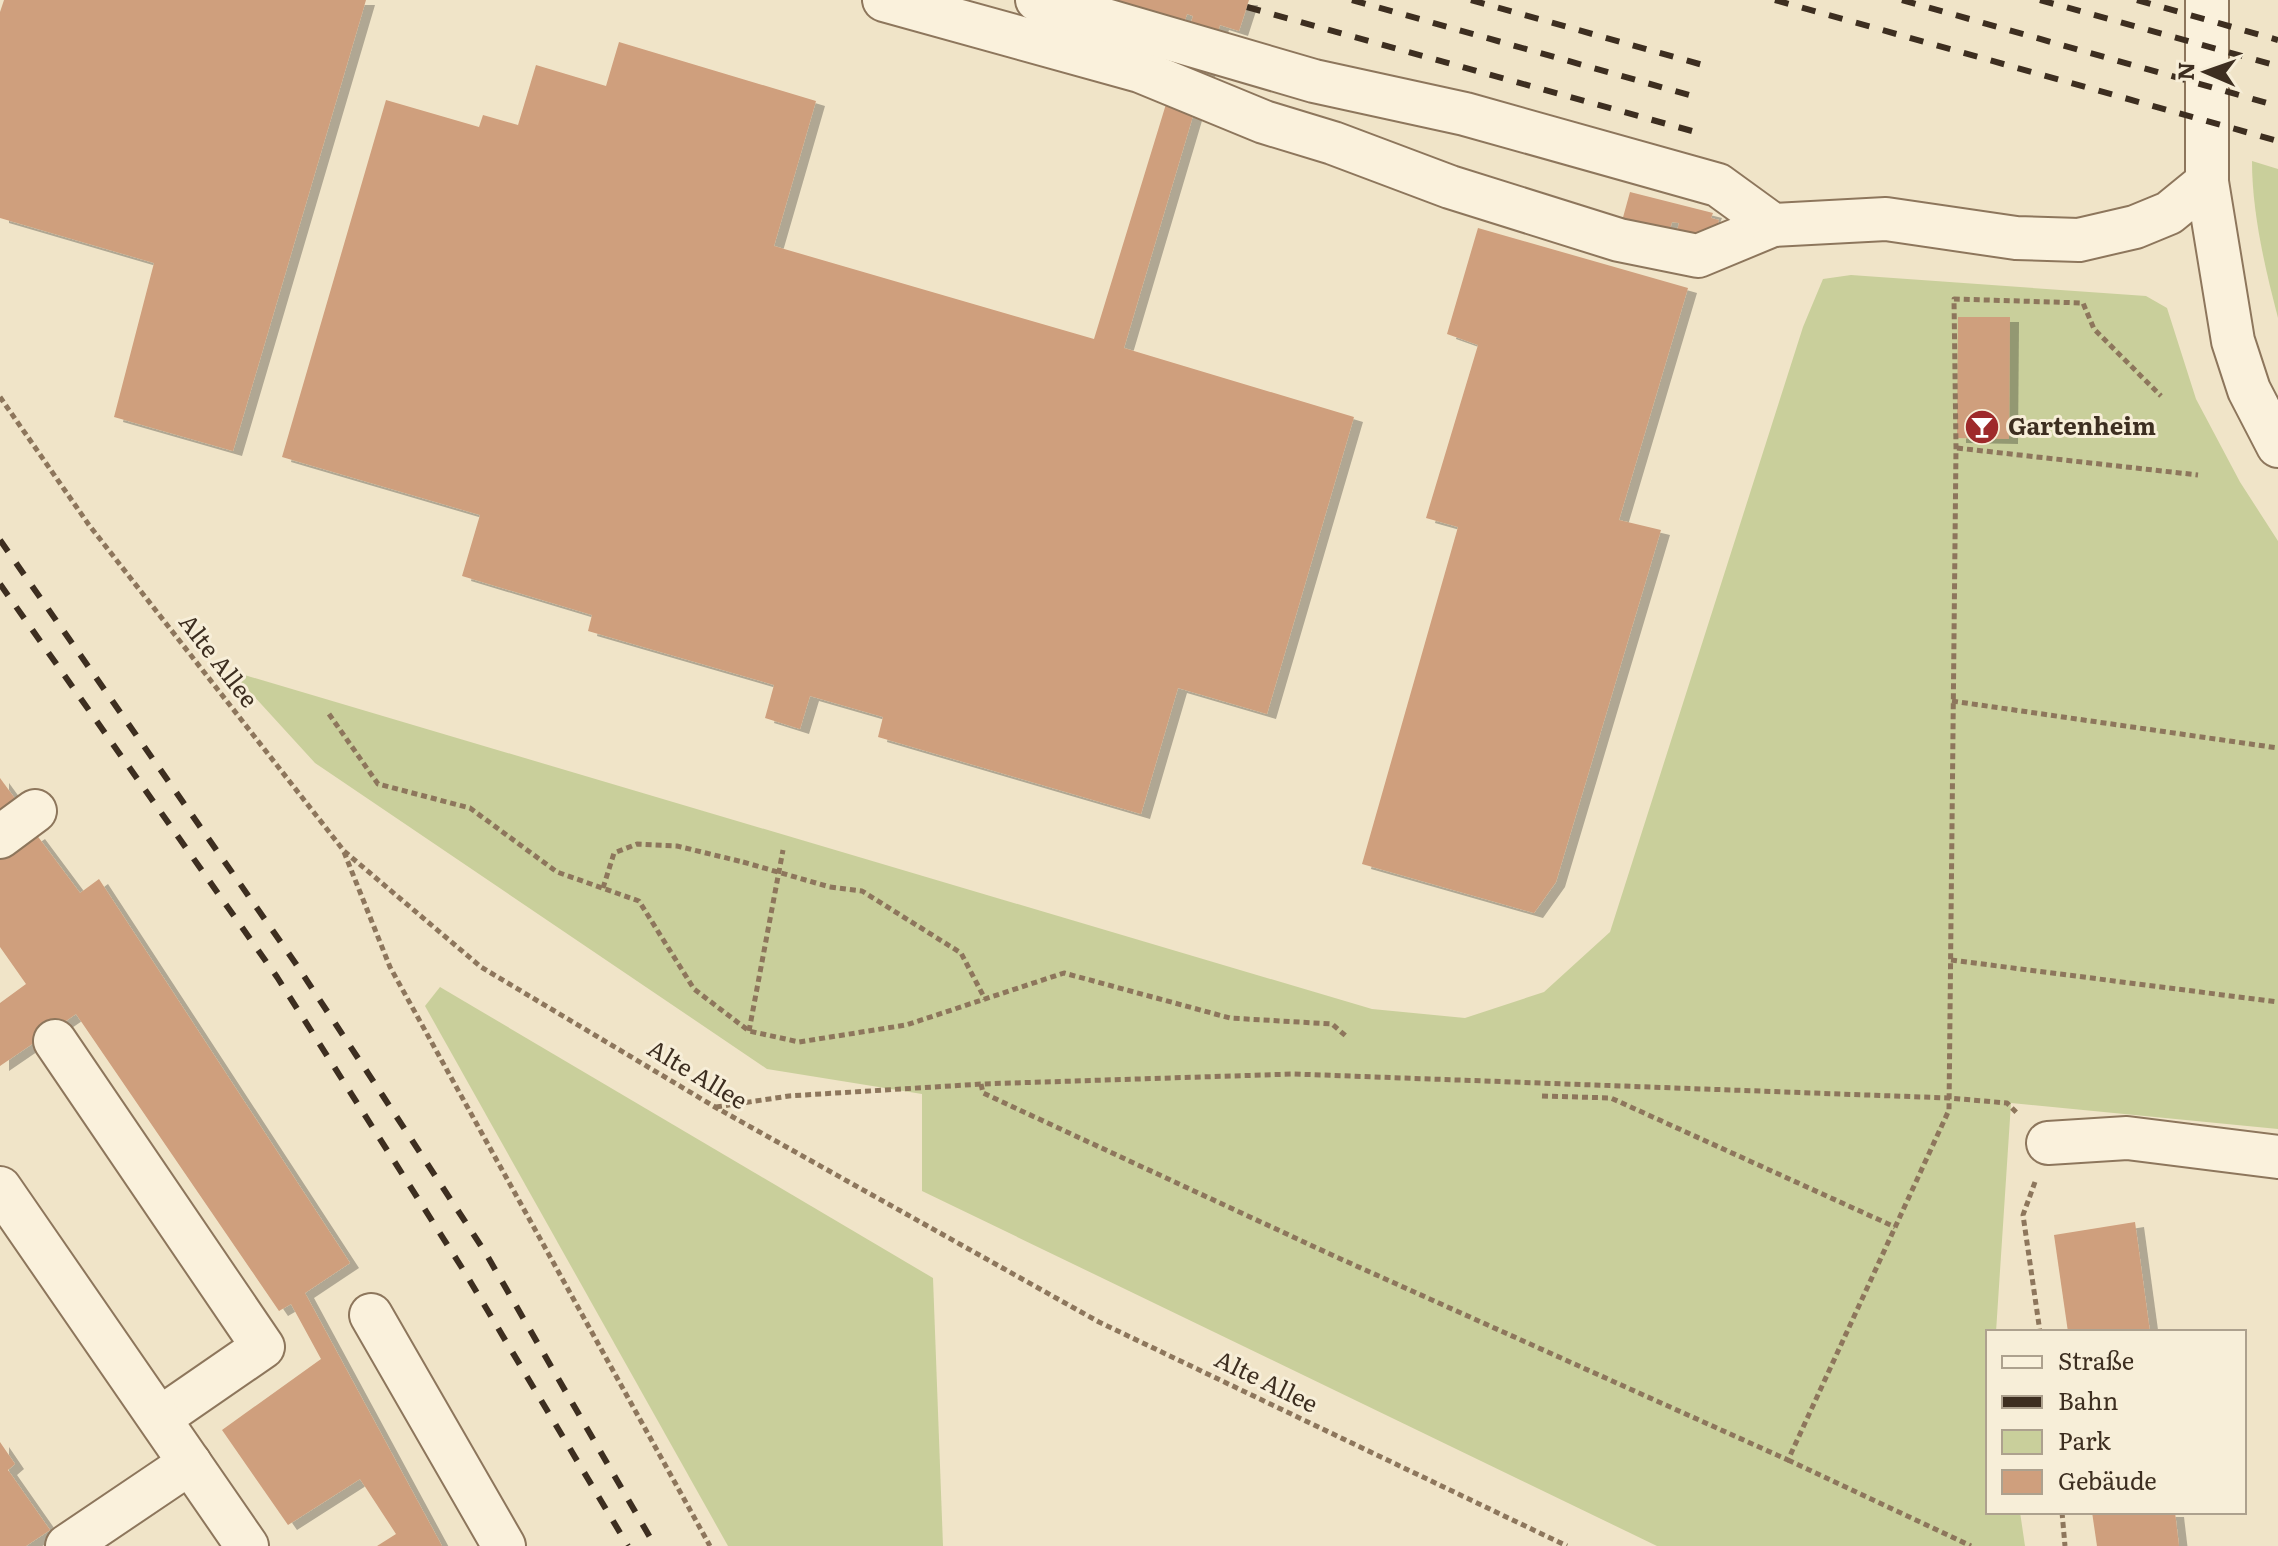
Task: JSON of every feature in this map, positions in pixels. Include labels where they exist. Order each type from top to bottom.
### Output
[{"type":"street","points":[[884,0],[1140,71],[1264,122],[1333,143],[1450,187],[1619,240],[1698,256],[1773,225],[1886,219],[2016,238],[2079,240],[2135,227],[2169,213],[2207,182]]},
{"type":"street","points":[[1037,0],[1314,81],[1465,114],[1718,185],[1773,225]]},
{"type":"street","points":[[2207,0],[2207,182],[2233,341],[2249,390],[2278,446]]},
{"type":"street","points":[[0,837],[35,811]]},
{"type":"street","points":[[55,1041],[263,1347],[160,1418]]},
{"type":"street","points":[[2048,1143],[2127,1138],[2278,1157]]},
{"type":"street","points":[[0,1188],[247,1546]]},
{"type":"street","points":[[371,1315],[504,1546]]},
{"type":"street","points":[[67,1546],[190,1463]]},
{"type":"path","points":[[1788,1460],[1949,1110],[1956,448],[1954,299],[2083,303],[2094,329],[2161,396]]},
{"type":"path","name":"Alte Allee","points":[[0,397],[89,525],[344,851],[481,967],[715,1107],[1099,1322],[1567,1546]]},
{"type":"path","points":[[1956,448],[2198,475]]},
{"type":"path","points":[[1952,701],[2278,748]]},
{"type":"path","points":[[329,714],[378,784],[470,808],[557,872],[639,901],[694,989],[749,1031],[799,1042],[906,1025],[1064,973],[1230,1018],[1332,1024],[1347,1037]]},
{"type":"path","points":[[603,888],[614,853],[637,844],[677,846],[830,887],[862,891],[961,953],[985,999]]},
{"type":"path","points":[[749,1031],[783,850]]},
{"type":"path","points":[[344,851],[390,967],[710,1546]]},
{"type":"path","points":[[1951,960],[2278,1002]]},
{"type":"path","points":[[715,1107],[789,1096],[981,1084],[1294,1074],[1949,1098],[2007,1103],[2048,1143],[2023,1215],[2040,1330]]},
{"type":"path","points":[[981,1084],[983,1093],[997,1100],[1971,1546]]},
{"type":"path","points":[[1542,1096],[1611,1098],[1895,1227]]},
{"type":"path","points":[[2062,1514],[2065,1546]]},
{"type":"green space","points":[[2252,161],[2278,169],[2278,318],[2257,220]]},
{"type":"green space","points":[[1851,275],[2146,296],[2167,308],[2196,399],[2240,482],[2278,541],[2278,1129],[2011,1103],[1996,1330],[1986,1330],[1986,1514],[2020,1514],[2025,1546],[1657,1546],[922,1191],[922,1094],[767,1069],[315,763],[231,671],[1372,1009],[1465,1018],[1544,992],[1610,932],[1803,327],[1823,279]]},
{"type":"green space","points":[[440,987],[933,1278],[943,1546],[728,1546],[425,1006]]},
{"type":"building","points":[[4,0],[366,0],[233,451],[114,417],[154,263],[0,218],[0,12]]},
{"type":"building","points":[[1055,0],[1249,0],[1239,31],[1220,25],[1124,348],[1354,417],[1267,714],[1178,688],[1141,814],[878,737],[883,717],[810,696],[800,729],[765,718],[774,685],[588,631],[592,615],[462,576],[480,515],[282,457],[386,100],[479,127],[483,115],[518,125],[536,65],[606,86],[619,42],[816,101],[774,246],[1094,339],[1193,16],[1187,14],[1163,89]]},
{"type":"building","points":[[1630,192],[1713,213],[1711,218],[1719,220],[1712,244],[1676,235],[1679,223],[1672,222],[1669,233],[1622,221]]},
{"type":"building","points":[[1478,228],[1688,288],[1619,520],[1661,530],[1556,882],[1534,913],[1362,864],[1458,527],[1426,518],[1478,345],[1447,334]]},
{"type":"building","points":[[1958,317],[2010,317],[2009,439],[1957,438]]},
{"type":"building","points":[[0,778],[19,804],[0,818]]},
{"type":"building","points":[[36,834],[80,893],[99,879],[350,1263],[305,1293],[442,1546],[377,1546],[396,1534],[360,1479],[288,1525],[222,1430],[321,1359],[291,1304],[279,1311],[76,1014],[0,1066],[0,1003],[26,984],[0,947],[0,859]]},
{"type":"building","points":[[2135,1222],[2150,1330],[2068,1330],[2054,1235]]},
{"type":"building","points":[[0,1442],[15,1464],[8,1470],[50,1530],[26,1546],[0,1546]]},
{"type":"building","points":[[2092,1514],[2175,1514],[2179,1546],[2097,1546]]},
{"type":"railway","points":[[1352,0],[1700,98]]},
{"type":"railway","points":[[1471,0],[1710,67]]},
{"type":"railway","points":[[1775,0],[2278,141]]},
{"type":"railway","points":[[1902,0],[2278,106]]},
{"type":"railway","points":[[2040,0],[2278,66]]},
{"type":"railway","points":[[2137,0],[2278,40]]},
{"type":"railway","points":[[1247,7],[1692,131]]},
{"type":"railway","points":[[0,540],[296,964],[485,1252],[655,1546]]},
{"type":"railway","points":[[0,584],[277,977],[464,1271],[628,1546]]},
{"type":"place","name":"Gartenheim","points":[[1982,427]]}]
